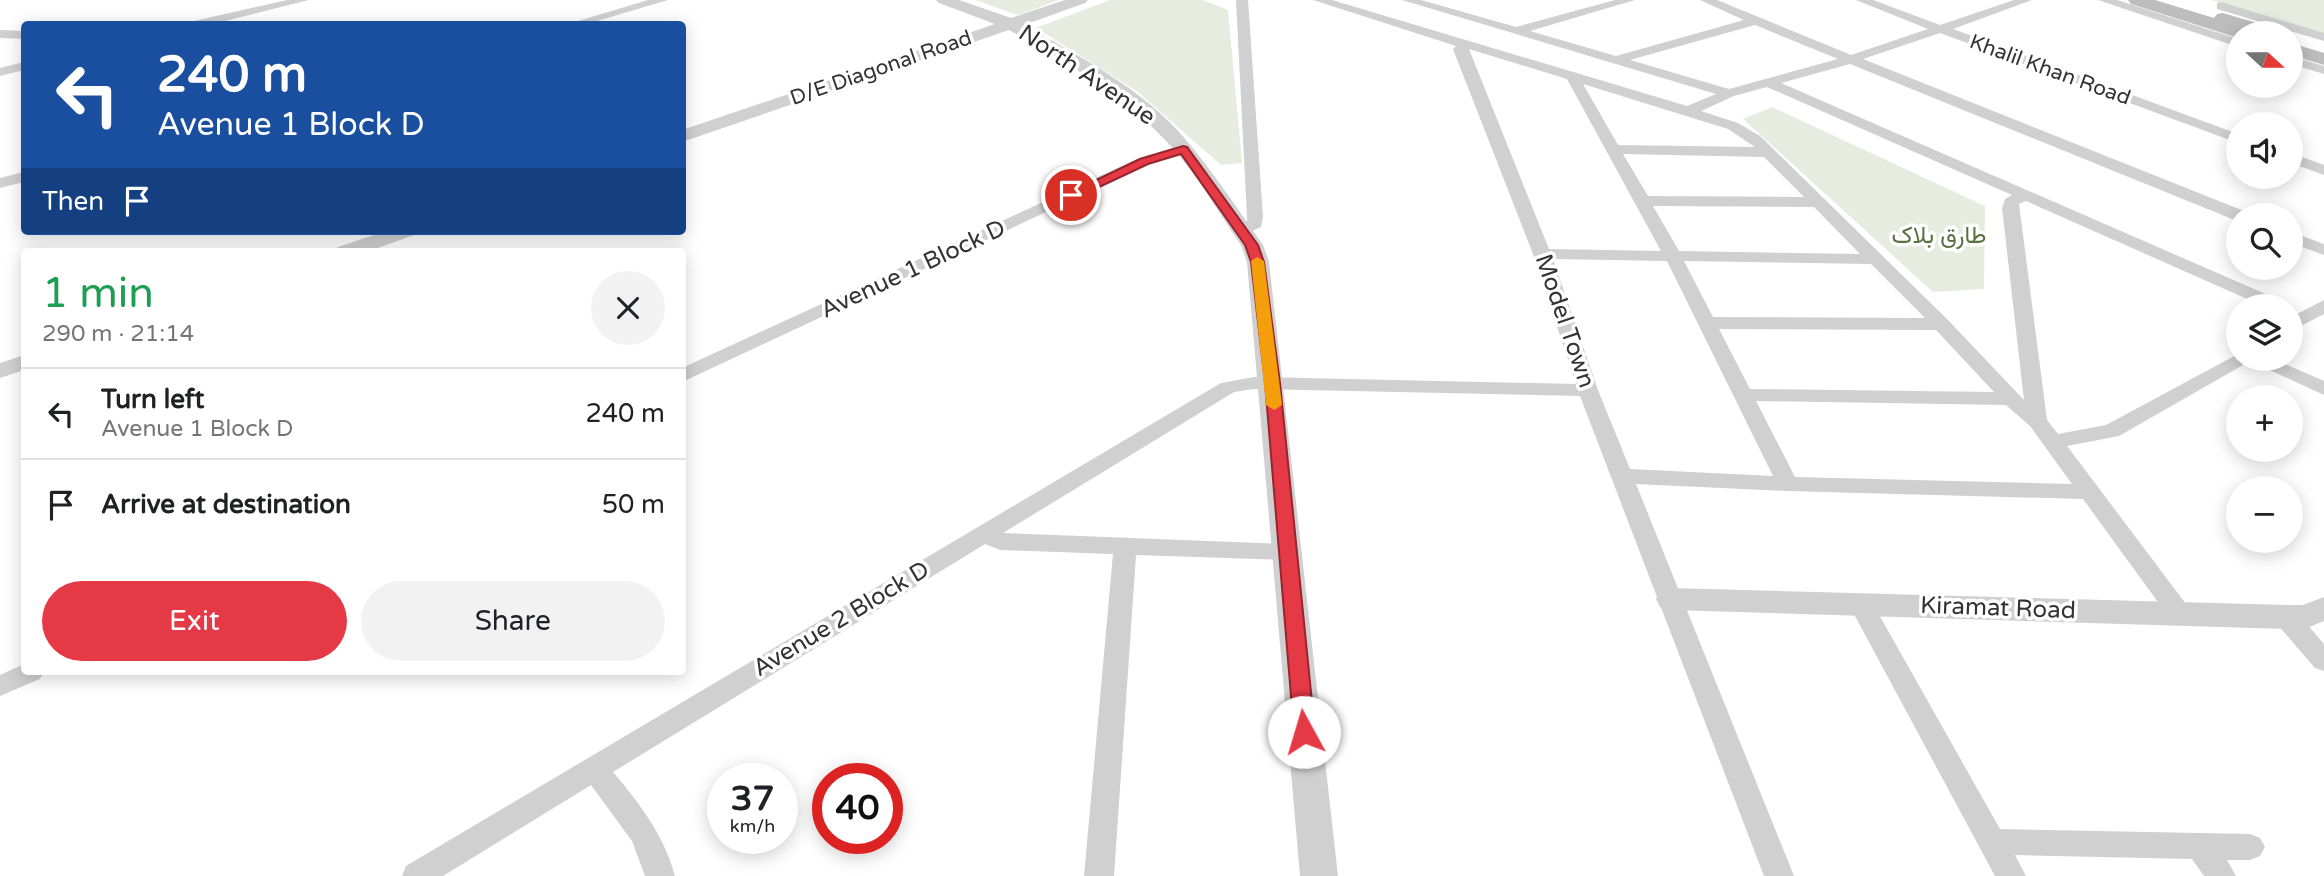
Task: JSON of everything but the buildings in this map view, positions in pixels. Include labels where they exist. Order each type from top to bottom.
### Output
[{"type":"main road","points":[[2137,0],[2226,28]]},
{"type":"main road","points":[[2166,0],[2233,21]]},
{"type":"main road","points":[[2303,43],[2324,50]]},
{"type":"main road","points":[[2303,53],[2324,59]]},
{"type":"street","points":[[212,21],[303,0]]},
{"type":"street","points":[[584,21],[662,0]]},
{"type":"street","name":"North Avenue","points":[[944,0],[1012,24],[1059,51],[1119,91],[1169,131],[1243,230],[1258,262],[1319,876]]},
{"type":"street","name":"D/E Diagonal Road","points":[[686,135],[1080,0]]},
{"type":"street","points":[[1242,0],[1255,217],[1255,223],[1243,230]]},
{"type":"street","points":[[1319,0],[1688,111],[1744,132],[1876,259],[2011,399],[2037,421],[2180,614]]},
{"type":"street","points":[[1408,0],[1729,93]]},
{"type":"street","points":[[1426,5],[1447,0]]},
{"type":"street","points":[[1516,31],[1629,0]]},
{"type":"street","points":[[1706,0],[2226,210]]},
{"type":"street","name":"Khalil Khan Road","points":[[1862,0],[2226,135]]},
{"type":"street","points":[[1688,111],[1729,93],[1851,59],[1936,28],[2026,0]]},
{"type":"street","points":[[2104,0],[2226,39]]},
{"type":"street","points":[[2221,6],[2324,37]]},
{"type":"street","points":[[1614,61],[1756,21]]},
{"type":"street","points":[[0,34],[21,35]]},
{"type":"street","name":"Model Town","points":[[1466,45],[1460,49],[1542,254],[1588,390],[1779,876]]},
{"type":"street","points":[[2303,64],[2324,71]]},
{"type":"street","points":[[0,72],[21,67]]},
{"type":"street","points":[[1572,76],[1672,254],[1788,484]]},
{"type":"street","points":[[1768,82],[2250,294]]},
{"type":"street","points":[[1612,149],[1766,152]]},
{"type":"street","name":"Avenue 1 Block D","points":[[686,374],[1144,161],[1183,150]]},
{"type":"street","points":[[2303,162],[2324,170]]},
{"type":"street","points":[[0,183],[21,178]]},
{"type":"street","points":[[2023,196],[2011,202],[2010,208],[2037,421]]},
{"type":"street","points":[[1640,201],[1816,202]]},
{"type":"street","points":[[358,248],[395,235]]},
{"type":"street","points":[[2303,242],[2324,250]]},
{"type":"street","points":[[1542,254],[1876,259]]},
{"type":"street","points":[[2303,315],[2324,306]]},
{"type":"street","points":[[1708,323],[1941,324]]},
{"type":"street","points":[[0,371],[21,363]]},
{"type":"street","points":[[2051,442],[2112,431],[2226,367]]},
{"type":"street","points":[[2284,371],[2324,389]]},
{"type":"street","name":"Avenue 2 Block D","points":[[417,876],[1228,387],[1272,383],[1588,390]]},
{"type":"street","points":[[1744,395],[2011,399]]},
{"type":"street","points":[[1622,476],[1788,484],[2087,492]]},
{"type":"street","points":[[983,533],[1000,542],[1286,552]]},
{"type":"street","points":[[1099,876],[1125,547]]},
{"type":"street","name":"Kiramat Road","points":[[1671,599],[2286,617],[2307,615],[2324,608]]},
{"type":"street","points":[[1860,603],[2011,876]]},
{"type":"street","points":[[2286,617],[2324,661]]},
{"type":"street","points":[[0,686],[24,675]]},
{"type":"street","points":[[594,768],[649,842],[658,861],[660,876]]},
{"type":"street","points":[[1992,842],[2250,847]]},
{"type":"street","points":[[2200,846],[2221,876]]},
{"type":"green space","points":[[975,0],[1059,0],[1018,15]]},
{"type":"green space","points":[[1110,0],[1203,0],[1228,10],[1242,163],[1221,165],[1138,92],[1036,28]]},
{"type":"green space","points":[[2211,0],[2324,0],[2324,34],[2303,28],[2303,21],[2281,21]]},
{"type":"green space","name":"طارق بلاک","points":[[1772,107],[1985,206],[1984,289],[1933,292],[1743,119]]},
{"type":"slow traffic","points":[[1257,261],[1274,405]]},
{"type":"route","points":[[1071,195],[1144,161],[1183,150],[1252,245],[1258,262],[1272,383],[1304,732]]}]
